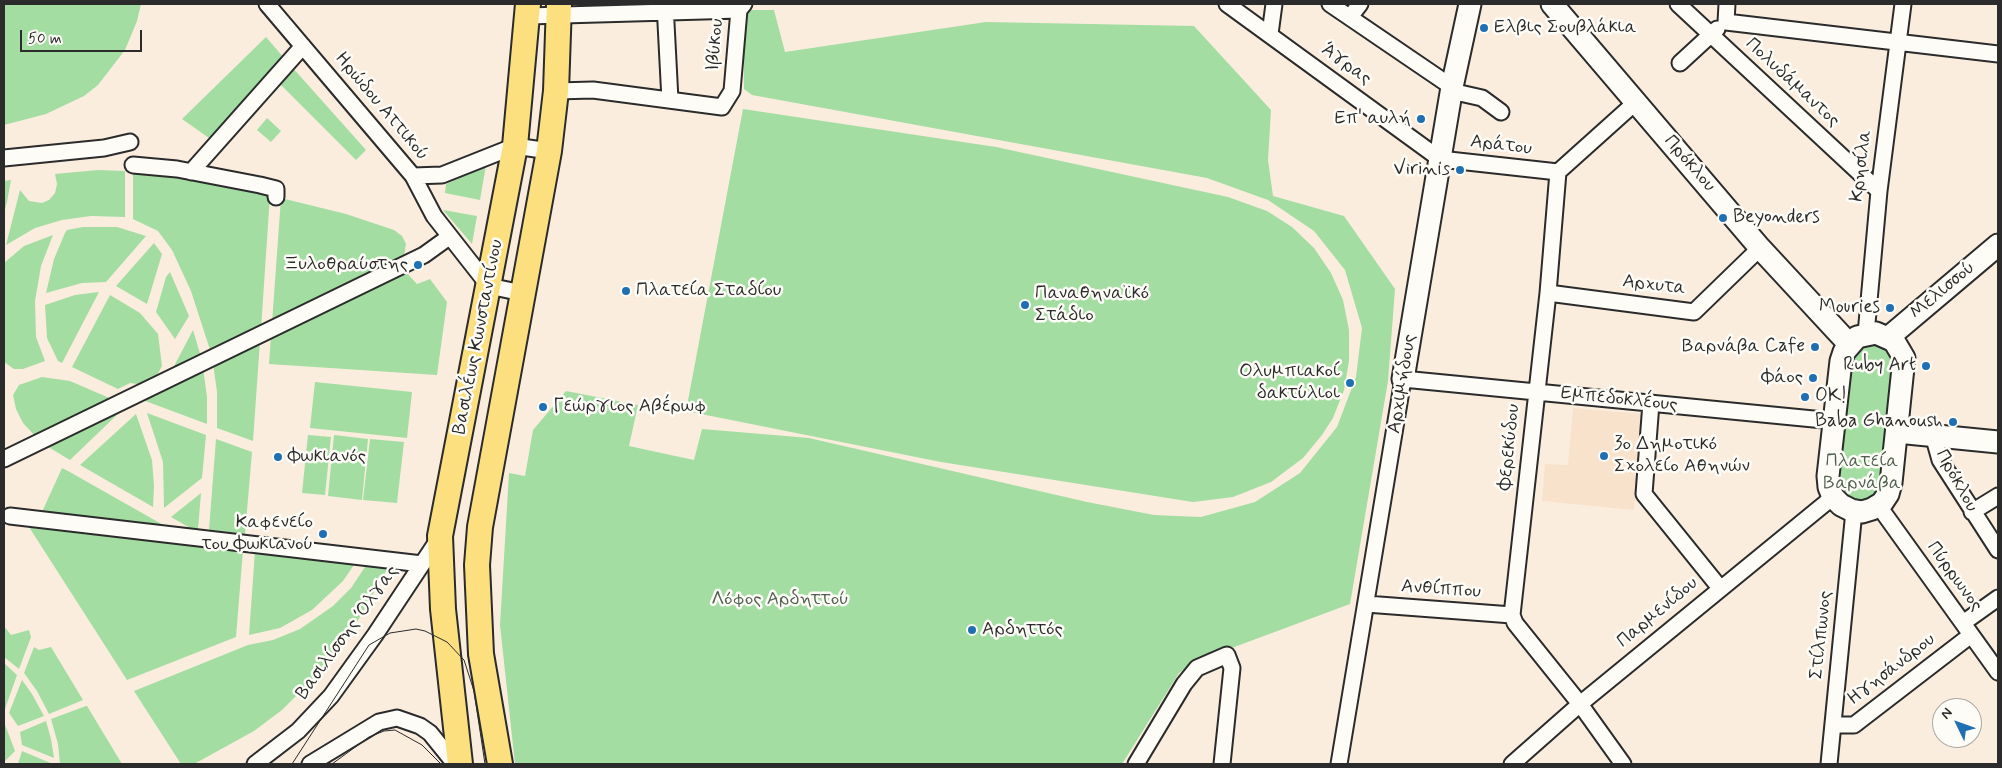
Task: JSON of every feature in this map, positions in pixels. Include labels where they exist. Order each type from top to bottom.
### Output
[{"type":"main road","name":"Βασιλέως Κωνσταντίνου","points":[[460,764],[443,609],[440,536],[515,146],[528,10]]},
{"type":"main road","name":"Βασιλέως Κωνσταντίνου","points":[[500,764],[481,654],[477,565],[480,527],[549,151],[556,91],[559,10]]},
{"type":"street","name":"Άγρας","points":[[1227,4],[1440,159]]},
{"type":"street","points":[[1270,34],[1274,4]]},
{"type":"street","points":[[1330,4],[1452,89],[1482,98],[1501,112]]},
{"type":"street","points":[[1350,17],[1360,4]]},
{"type":"street","name":"Αρχιμήδους","points":[[1340,764],[1440,159],[1452,89],[1470,4]]},
{"type":"street","name":"Πρόκλου","points":[[1552,4],[1760,248],[1858,339]]},
{"type":"street","name":"Πολυδάμαντος","points":[[1678,4],[1879,191]]},
{"type":"street","points":[[1680,63],[1726,22],[1727,4]]},
{"type":"street","name":"Κρησίλα","points":[[1858,339],[1903,4]]},
{"type":"street","name":"Ηρώδου Αττικού","points":[[274,6],[303,46],[413,176],[434,216],[489,286]]},
{"type":"street","points":[[528,10],[741,6]]},
{"type":"street","name":"Ιβύκου","points":[[670,100],[722,107],[732,90],[741,6]]},
{"type":"street","points":[[556,91],[592,90],[670,100],[666,8]]},
{"type":"street","points":[[1726,22],[1998,54]]},
{"type":"street","points":[[191,172],[303,46]]},
{"type":"street","points":[[1558,172],[1636,102]]},
{"type":"street","points":[[4,158],[104,148],[130,142]]},
{"type":"street","points":[[413,176],[442,175],[515,146],[549,151]]},
{"type":"street","name":"Αράτου","points":[[1440,159],[1558,172]]},
{"type":"street","points":[[133,165],[191,172],[276,189],[276,197]]},
{"type":"street","name":"Φερεκύδου","points":[[1512,615],[1548,293],[1558,172]]},
{"type":"street","points":[[4,459],[424,255],[450,237]]},
{"type":"street","name":"Μελισσού","points":[[1889,338],[1998,245]]},
{"type":"street","name":"Αρχυτα","points":[[1548,293],[1694,312],[1760,248]]},
{"type":"street","points":[[489,286],[522,293]]},
{"type":"street","points":[[1876,333],[1889,338],[1901,349],[1904,358],[1891,483],[1888,494],[1878,505],[1862,512],[1841,505],[1833,497],[1829,487],[1828,476],[1841,362],[1858,339],[1876,333]]},
{"type":"street","name":"Εμπεδοκλέους","points":[[1403,379],[1834,421]]},
{"type":"street","points":[[1651,403],[1644,494],[1720,588]]},
{"type":"street","points":[[1897,432],[1998,442]]},
{"type":"street","name":"Πρόκλου","points":[[1933,435],[1940,460],[1998,550]]},
{"type":"street","points":[[1972,512],[1998,496]]},
{"type":"street","name":"Παρμενίδου","points":[[1512,764],[1580,704],[1833,497]]},
{"type":"street","name":"Πύρρωνος","points":[[1878,505],[1998,672]]},
{"type":"street","name":"Στίλπωνος","points":[[1829,764],[1854,510]]},
{"type":"street","points":[[10,516],[422,564]]},
{"type":"street","name":"Βασιλίσσης Όλγας","points":[[255,764],[298,731],[331,696],[366,649],[440,536]]},
{"type":"street","name":"Ηγησάνδρου","points":[[1833,725],[1854,725],[1967,629],[1998,598]]},
{"type":"street","name":"Ανθίππου","points":[[1366,604],[1512,615]]},
{"type":"street","points":[[1512,615],[1515,622],[1580,704],[1623,764]]},
{"type":"street","points":[[1136,764],[1184,684],[1197,668],[1228,655],[1232,668],[1222,764]]},
{"type":"street","points":[[310,764],[379,722],[397,718],[420,726],[441,744],[454,764]]},
{"type":"shaded area","name":"3ο Δημοτικό Σχολείο Αθηνών","points":[[1573,408],[1643,414],[1634,510],[1542,501],[1545,464],[1568,465]]},
{"type":"green space","points":[[4,4],[141,4],[137,21],[125,50],[98,85],[84,96],[46,114],[4,125]]},
{"type":"green space","name":"Λόφος Αρδηττού","points":[[743,10],[774,10],[785,52],[986,22],[1194,26],[1271,110],[1268,160],[1273,196],[1344,216],[1395,289],[1388,381],[1350,604],[1194,662],[1179,673],[1122,764],[515,764],[500,625],[509,473],[525,476],[533,430],[566,391],[638,405],[629,446],[694,460],[702,429],[809,438],[1087,502],[1154,515],[1201,517],[1255,502],[1300,473],[1337,427],[1356,377],[1362,328],[1345,270],[1314,231],[1268,200],[1207,178],[752,95],[744,89]]},
{"type":"green space","points":[[266,37],[284,58],[209,138],[182,119]]},
{"type":"green space","points":[[292,67],[366,150],[356,160],[278,82]]},
{"type":"green space","name":"Παναθηναϊκό Στάδιο","points":[[743,109],[996,147],[1228,197],[1267,211],[1292,227],[1314,248],[1331,273],[1343,300],[1349,330],[1349,361],[1344,390],[1333,418],[1303,458],[1271,482],[1233,497],[1193,502],[941,462],[686,411]]},
{"type":"green space","points":[[267,118],[281,131],[271,142],[257,130]]},
{"type":"green space","points":[[486,165],[480,200],[445,193],[446,184]]},
{"type":"green space","points":[[98,170],[125,171],[125,217],[91,216],[62,220],[35,228],[6,245],[20,190],[29,201],[42,203],[49,200],[55,193],[57,184],[55,174]]},
{"type":"green space","points":[[133,171],[190,179],[270,195],[261,329],[211,353],[191,291],[172,250],[158,231],[133,219]]},
{"type":"green space","points":[[11,180],[7,202],[4,213],[4,181]]},
{"type":"green space","points":[[281,198],[346,214],[394,230],[402,236],[406,244],[404,256],[400,260],[272,323]]},
{"type":"green space","points":[[443,210],[477,216],[472,244]]},
{"type":"green space","points":[[83,227],[117,227],[146,236],[106,282],[82,283],[46,293],[54,259],[65,233],[67,230]]},
{"type":"green space","points":[[53,235],[41,266],[35,301],[36,337],[45,361],[23,369],[14,369],[4,362],[4,263],[24,246]]},
{"type":"green space","points":[[154,243],[162,254],[147,304],[116,286]]},
{"type":"green space","points":[[405,271],[417,284],[430,279],[447,302],[437,375],[269,364],[271,336]]},
{"type":"green space","points":[[170,272],[189,316],[175,339],[156,312],[166,277]]},
{"type":"green space","points":[[99,292],[62,363],[58,361],[47,338],[45,305],[75,295]]},
{"type":"green space","points":[[110,295],[140,313],[158,334],[162,366],[154,381],[145,385],[130,383],[118,389],[72,367]]},
{"type":"green space","points":[[193,330],[201,357],[172,370]]},
{"type":"green space","name":"Πλατεία Βαρνάβα","points":[[1873,340],[1896,352],[1884,491],[1865,505],[1843,498],[1836,476],[1849,362],[1857,347]]},
{"type":"green space","points":[[260,341],[253,441],[217,428],[217,392],[213,363]]},
{"type":"green space","points":[[203,368],[207,397],[207,424],[140,399]]},
{"type":"green space","points":[[42,377],[70,381],[114,400],[36,437],[23,423],[16,409],[13,395],[19,385]]},
{"type":"green space","points":[[315,382],[412,392],[407,438],[310,428]]},
{"type":"green space","points":[[122,410],[70,460],[45,445]]},
{"type":"green space","points":[[147,413],[206,435],[202,478],[164,508],[163,462]]},
{"type":"green space","points":[[136,414],[152,460],[153,507],[80,465]]},
{"type":"green space","points":[[308,435],[331,437],[325,495],[302,493]]},
{"type":"green space","points":[[334,435],[368,439],[362,500],[328,496]]},
{"type":"green space","points":[[216,439],[252,452],[245,534],[209,530]]},
{"type":"green space","points":[[370,439],[404,442],[397,503],[363,500]]},
{"type":"green space","points":[[62,468],[68,471],[165,526],[42,512]]},
{"type":"green space","points":[[201,493],[198,529],[192,529],[171,517]]},
{"type":"green space","points":[[29,527],[243,550],[236,637],[127,680]]},
{"type":"green space","points":[[255,551],[356,562],[343,581],[312,610],[280,628],[249,635]]},
{"type":"green space","points":[[367,564],[389,566],[353,629],[308,684],[282,710],[254,731],[194,764],[181,764],[134,691],[248,645],[273,640],[300,629],[333,606],[351,588]]},
{"type":"green space","points":[[4,626],[11,635],[29,630],[31,637],[19,669],[4,657]]},
{"type":"green space","points":[[34,647],[39,650],[51,647],[83,700],[49,714],[37,691],[24,673]]},
{"type":"green space","points":[[4,663],[17,675],[5,709],[4,708]]},
{"type":"green space","points":[[22,680],[44,716],[18,726],[9,713]]},
{"type":"green space","points":[[87,706],[122,764],[60,764],[58,744],[51,719]]},
{"type":"green space","points":[[46,721],[54,758],[22,745],[20,732]]},
{"type":"green space","points":[[4,722],[15,751],[5,761],[4,761]]},
{"type":"green space","points":[[22,751],[53,764],[18,764]]},
{"type":"tram line","points":[[292,764],[369,645],[390,633],[416,629],[425,631],[447,642],[464,660],[474,691],[485,764]]},
{"type":"tram line","points":[[332,764],[369,737],[384,731],[395,730],[422,745],[441,764]]},
{"type":"place","name":"Ελβις Σουβλάκια","points":[[1484,28]]},
{"type":"place","name":"Επ' αυλή","points":[[1421,119]]},
{"type":"place","name":"Virinis","points":[[1460,170]]},
{"type":"place","name":"Beyonders","points":[[1723,218]]},
{"type":"place","name":"Ξυλοθραύστης","points":[[418,265]]},
{"type":"place","name":"Πλατεία Σταδίου","points":[[626,291]]},
{"type":"place","name":"Παναθηναϊκό Στάδιο","points":[[1025,305]]},
{"type":"place","name":"Mouries","points":[[1890,308]]},
{"type":"place","name":"Βαρνάβα Cafe","points":[[1815,347]]},
{"type":"place","name":"Ruby Art","points":[[1926,366]]},
{"type":"place","name":"Φάος","points":[[1813,378]]},
{"type":"place","name":"Ολυμπιακοί δακτύλιοι","points":[[1350,383]]},
{"type":"place","name":"OK!","points":[[1805,397]]},
{"type":"place","name":"Γεώργιος Αβέρωφ","points":[[543,407]]},
{"type":"place","name":"Baba Ghanoush","points":[[1953,422]]},
{"type":"place","name":"3ο Δημοτικό Σχολείο Αθηνών","points":[[1604,456]]},
{"type":"place","name":"Φωκιανός","points":[[278,457]]},
{"type":"place","name":"Καφενείο του Φωκιανού","points":[[323,534]]},
{"type":"place","name":"Αρδηττός","points":[[972,630]]}]
